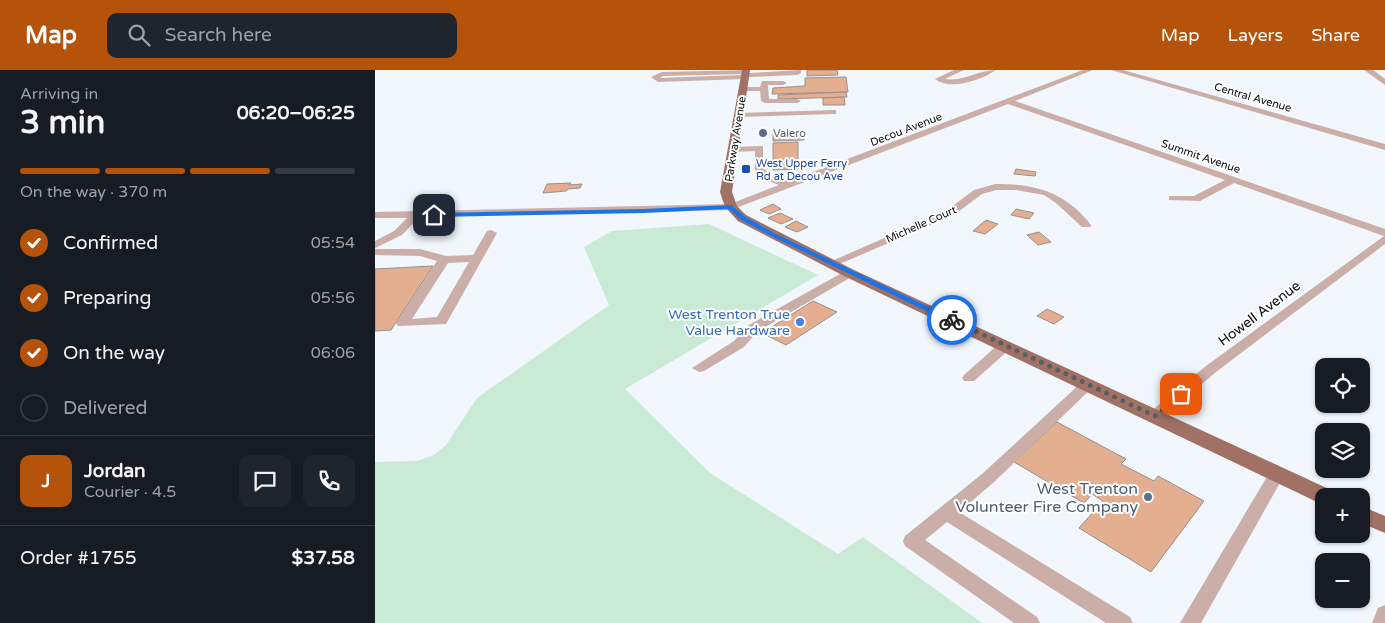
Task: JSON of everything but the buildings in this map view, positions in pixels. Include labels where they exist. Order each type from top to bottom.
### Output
[{"type":"main road","name":"Parkway Avenue","points":[[731,207],[726,192],[746,74]]},
{"type":"main road","points":[[731,207],[742,218],[849,273],[1006,345],[1315,492]]},
{"type":"main road","points":[[1370,518],[1385,525]]},
{"type":"street","points":[[660,70],[655,77],[663,74],[797,73],[797,70]]},
{"type":"street","points":[[960,70],[939,79],[945,82],[955,81],[992,70]]},
{"type":"street","name":"Decou Avenue","points":[[375,215],[627,211],[731,207],[1010,102],[1089,70]]},
{"type":"street","name":"Central Avenue","points":[[1115,70],[1385,147]]},
{"type":"street","points":[[1368,70],[1385,83]]},
{"type":"street","points":[[793,82],[765,83],[763,89],[765,101],[797,101]]},
{"type":"street","points":[[743,89],[763,89]]},
{"type":"street","name":"Summit Avenue","points":[[1010,102],[1385,233]]},
{"type":"street","points":[[739,114],[833,112]]},
{"type":"street","points":[[733,149],[759,148],[758,168],[761,172],[769,179],[792,185]]},
{"type":"street","points":[[1173,198],[1195,199],[1233,180]]},
{"type":"street","name":"Michelle Court","points":[[831,264],[950,212],[978,192],[995,187],[1016,186],[1047,193],[1060,201],[1086,225]]},
{"type":"street","points":[[375,245],[399,233],[415,215]]},
{"type":"street","points":[[399,233],[399,244],[410,251]]},
{"type":"street","points":[[444,260],[403,324],[441,320],[491,234]]},
{"type":"street","name":"Howell Avenue","points":[[1155,416],[1211,369],[1385,239]]},
{"type":"street","points":[[375,252],[410,251],[436,256],[444,260],[477,258]]},
{"type":"street","points":[[699,368],[739,344],[752,329],[849,273]]},
{"type":"street","points":[[969,378],[1006,345]]},
{"type":"street","points":[[1030,623],[912,541],[1007,460],[1087,385]]},
{"type":"street","points":[[1190,623],[1277,474]]},
{"type":"street","points":[[946,513],[1123,623]]},
{"type":"street","points":[[1382,623],[1385,614]]},
{"type":"green space","points":[[709,224],[818,275],[625,389],[710,473],[838,554],[863,537],[982,623],[375,623],[375,462],[417,461],[434,455],[446,445],[477,398],[609,305],[584,247],[612,231]]},
{"type":"way so far","points":[[952,320],[1155,416],[1181,394]]},
{"type":"place","name":"Valero","points":[[763,133]]},
{"type":"place","name":"West Upper Ferry Rd at Decou Ave","points":[[746,169]]},
{"type":"place","name":"West Trenton True Value Hardware","points":[[800,322]]},
{"type":"place","name":"West Trenton Volunteer Fire Company","points":[[1148,497]]},
{"type":"route","points":[[434,215],[692,210],[731,207],[742,218],[772,234],[849,273],[952,320]]}]
